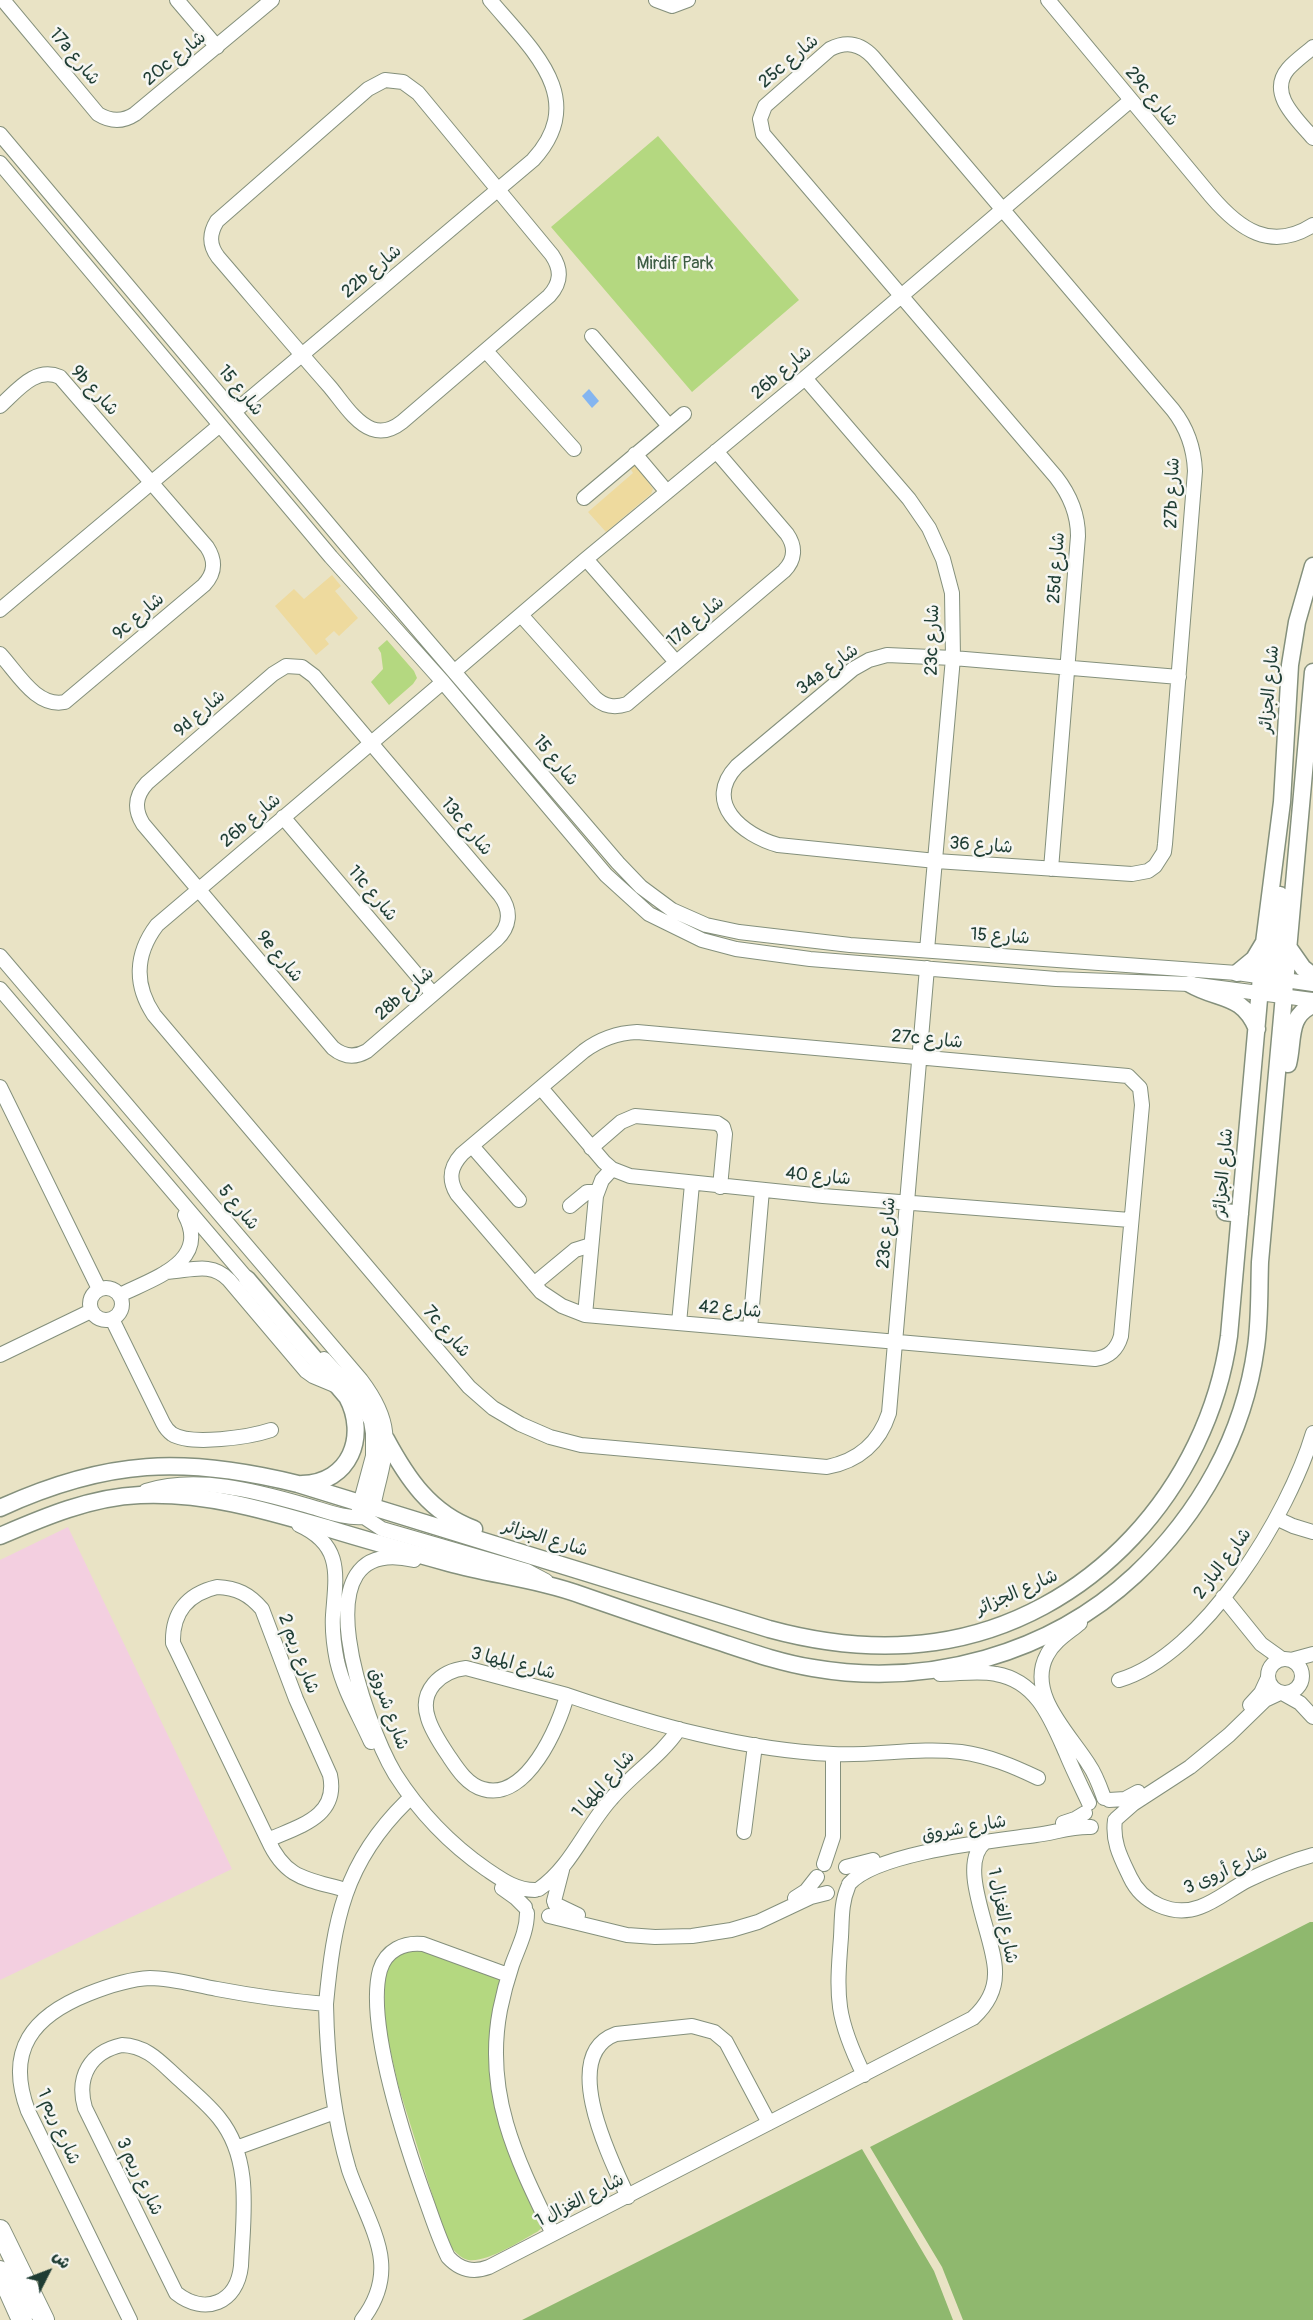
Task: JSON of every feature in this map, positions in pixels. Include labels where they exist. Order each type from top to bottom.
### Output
[{"type":"highway","points":[[0,2230],[44,2320]]},
{"type":"highway","points":[[0,2271],[22,2320]]},
{"type":"main road","name":"شارع الجزائر","points":[[0,1536],[76,1506],[137,1495],[203,1498],[278,1514],[454,1564],[553,1587],[792,1664],[850,1673],[921,1672],[980,1660],[1038,1640],[1092,1611],[1143,1567],[1186,1518],[1209,1483],[1236,1426],[1248,1385],[1256,1343],[1260,1262],[1276,1083],[1276,983],[1264,943],[1282,802],[1290,665],[1297,622],[1313,567]]},
{"type":"main road","name":"شارع الجزائر","points":[[0,1508],[78,1478],[132,1468],[158,1466],[217,1468],[298,1485],[365,1510],[532,1555],[769,1629],[842,1644],[898,1646],[954,1639],[1009,1622],[1045,1605],[1090,1577],[1140,1530],[1165,1499],[1196,1448],[1217,1393],[1227,1355],[1233,1213],[1261,994],[1276,983],[1289,948],[1313,672]]},
{"type":"main road","points":[[1276,983],[1286,828],[1282,802]]},
{"type":"main road","points":[[1237,973],[1254,959],[1264,943]]},
{"type":"main road","points":[[1289,948],[1297,961],[1313,976]]},
{"type":"main road","points":[[1190,984],[1237,1002],[1247,1010],[1257,1029]]},
{"type":"main road","points":[[1276,1083],[1288,1062],[1294,1022],[1300,1013],[1313,1005]]},
{"type":"main road","points":[[247,1279],[338,1386],[353,1408],[356,1420],[357,1432],[352,1450],[342,1466],[327,1478],[298,1485]]},
{"type":"main road","points":[[386,1439],[408,1477],[443,1513],[461,1524],[508,1541],[532,1555]]},
{"type":"street","name":"17a شارع","points":[[3,0],[94,109]]},
{"type":"street","points":[[177,0],[217,47]]},
{"type":"street","name":"20c شارع","points":[[94,109],[110,120],[130,118],[272,0]]},
{"type":"street","name":"22b شارع","points":[[234,412],[532,160],[546,143],[555,124],[556,95],[552,82],[538,57],[490,0]]},
{"type":"street","points":[[656,0],[672,6],[688,0]]},
{"type":"street","name":"29c شارع","points":[[1048,0],[1227,216],[1250,231],[1264,235],[1292,235],[1313,225]]},
{"type":"street","name":"25c شارع","points":[[901,295],[768,140],[760,126],[762,111],[769,102],[830,49],[853,44],[867,51],[1003,210]]},
{"type":"street","points":[[1313,47],[1287,70],[1281,85],[1283,100],[1313,138]]},
{"type":"street","points":[[394,80],[411,86],[497,189],[552,255],[559,269],[558,284],[549,296],[396,427],[372,429],[359,420],[218,257],[211,243],[216,221],[369,89],[376,84],[394,80]]},
{"type":"street","name":"26b شارع","points":[[455,671],[805,378],[1131,100]]},
{"type":"street","name":"شارع 15","points":[[0,134],[366,569],[633,879],[663,905],[706,925],[739,932],[850,945],[1237,973],[1276,983],[1313,1000]]},
{"type":"street","name":"شارع 15","points":[[0,164],[220,425],[443,682],[606,875],[649,914],[702,940],[736,949],[810,959],[1056,979],[1190,984],[1261,994]]},
{"type":"street","name":"27b شارع","points":[[1003,210],[1173,410],[1188,433],[1192,445],[1195,471],[1165,844]]},
{"type":"street","name":"25d شارع","points":[[901,295],[1056,477],[1073,505],[1078,536],[1051,869]]},
{"type":"street","points":[[592,336],[669,426]]},
{"type":"street","points":[[486,351],[574,449]]},
{"type":"street","name":"9b شارع","points":[[0,406],[38,375],[45,373],[60,377],[151,482]]},
{"type":"street","name":"23c شارع","points":[[805,378],[909,499],[929,528],[944,559],[952,593],[953,658],[927,950]]},
{"type":"street","points":[[584,498],[684,414]]},
{"type":"street","points":[[0,610],[220,425]]},
{"type":"street","name":"17d شارع","points":[[521,615],[595,698],[607,706],[627,704],[784,571],[789,566],[794,553],[787,534],[716,451]]},
{"type":"street","points":[[635,454],[667,492]]},
{"type":"street","name":"9c شارع","points":[[0,654],[42,700],[57,704],[65,702],[209,579],[214,563],[212,554],[151,482]]},
{"type":"street","points":[[307,527],[310,522],[315,522],[352,564],[366,569]]},
{"type":"street","points":[[586,559],[676,662]]},
{"type":"street","name":"34a شارع","points":[[778,845],[755,836],[727,810],[723,791],[730,773],[861,664],[887,654],[1179,678]]},
{"type":"street","name":"9d شارع","points":[[199,889],[143,824],[137,809],[139,794],[147,783],[273,674],[286,666],[302,667],[309,671],[372,743]]},
{"type":"street","name":"26b شارع","points":[[154,1016],[144,997],[139,977],[143,949],[158,925],[443,682]]},
{"type":"street","name":"13c شارع","points":[[372,743],[505,902],[508,910],[507,927],[496,940]]},
{"type":"street","points":[[524,779],[530,782],[558,813],[564,812],[569,805]]},
{"type":"street","name":"11c شارع","points":[[283,817],[433,994]]},
{"type":"street","name":"شارع 36","points":[[778,845],[936,861],[1140,873],[1155,866],[1164,852],[1165,844]]},
{"type":"street","name":"9e شارع","points":[[199,889],[333,1048]]},
{"type":"street","name":"28b شارع","points":[[333,1048],[346,1056],[360,1055],[496,940]]},
{"type":"street","points":[[810,959],[806,954],[812,948],[836,949],[850,945]]},
{"type":"street","name":"شارع 5","points":[[0,956],[361,1380],[377,1404],[384,1422],[386,1454],[365,1510]]},
{"type":"street","name":"23c شارع","points":[[827,1467],[852,1460],[864,1452],[882,1432],[889,1413],[927,968]]},
{"type":"street","name":"شارع 15","points":[[1276,983],[1313,984]]},
{"type":"street","points":[[2,993],[247,1279],[344,1379],[366,1409],[374,1445],[365,1510],[382,1529],[527,1571],[553,1587]]},
{"type":"street","name":"7c شارع","points":[[154,1016],[469,1387],[494,1408],[535,1431],[581,1445],[827,1467]]},
{"type":"street","name":"27c شارع","points":[[467,1150],[593,1044],[626,1033],[1119,1074],[1135,1081],[1143,1096],[1121,1336],[1119,1343],[1109,1355],[1095,1359]]},
{"type":"street","points":[[0,1087],[99,1289]]},
{"type":"street","name":"شارع 40","points":[[541,1088],[591,1148],[612,1169],[630,1176],[720,1187],[1130,1220]]},
{"type":"street","points":[[591,1148],[621,1122],[635,1116],[717,1124],[723,1127],[725,1134],[720,1187]]},
{"type":"street","points":[[467,1150],[519,1200]]},
{"type":"street","name":"شارع 42","points":[[467,1150],[452,1169],[453,1186],[534,1284],[562,1306],[585,1315],[1095,1359]]},
{"type":"street","points":[[585,1315],[597,1192],[612,1169]]},
{"type":"street","points":[[679,1323],[692,1184]]},
{"type":"street","points":[[750,1329],[762,1190]]},
{"type":"street","points":[[570,1206],[587,1192],[597,1192]]},
{"type":"street","points":[[120,1295],[166,1272],[187,1254],[193,1236],[190,1224],[175,1196]]},
{"type":"street","points":[[534,1284],[575,1250],[591,1245]]},
{"type":"street","points":[[166,1272],[207,1268],[219,1271],[306,1371],[318,1379],[338,1386]]},
{"type":"street","points":[[111,1287],[120,1295],[123,1306],[117,1316],[112,1319],[100,1319],[91,1311],[90,1298],[99,1289],[111,1287]]},
{"type":"street","points":[[0,1355],[91,1311]]},
{"type":"street","points":[[112,1319],[163,1423],[172,1434],[186,1438],[234,1439],[271,1430]]},
{"type":"street","name":"شارع الباز 2","points":[[1119,1680],[1136,1674],[1159,1660],[1197,1626],[1223,1597],[1257,1552],[1278,1519],[1300,1470],[1313,1433]]},
{"type":"street","points":[[137,1495],[172,1485],[196,1485],[238,1489],[282,1498],[349,1517],[365,1510]]},
{"type":"street","name":"شارع شروق","points":[[278,1514],[315,1534],[327,1547],[335,1563],[337,1580],[333,1617],[334,1646],[341,1675],[396,1775],[438,1828],[466,1854],[510,1885],[537,1890]]},
{"type":"street","points":[[1278,1519],[1313,1532]]},
{"type":"street","name":"شارع شروق","points":[[454,1564],[439,1566],[386,1557],[367,1564],[357,1574],[352,1582],[348,1598],[348,1633],[358,1704],[385,1770],[406,1802],[451,1851],[516,1898],[542,1910],[627,1935],[692,1936],[725,1931],[758,1922],[811,1898],[830,1894]]},
{"type":"street","name":"شارع ريم 2","points":[[268,1840],[320,1814],[332,1796],[333,1785],[296,1699],[262,1609],[242,1592],[230,1587],[216,1587],[198,1593],[182,1605],[174,1624],[173,1643],[268,1840],[276,1856],[288,1870],[306,1879],[346,1890]]},
{"type":"street","points":[[1223,1597],[1261,1644],[1299,1666],[1311,1714]]},
{"type":"street","points":[[1092,1611],[1052,1646],[1046,1656],[1041,1678],[1046,1700],[1090,1766],[1107,1799],[1115,1806],[1116,1820]]},
{"type":"street","points":[[1261,1644],[1272,1688],[1311,1714]]},
{"type":"street","points":[[1087,1808],[1096,1799],[1119,1800],[1134,1794],[1201,1749],[1261,1693],[1273,1663],[1313,1654]]},
{"type":"street","points":[[921,1672],[998,1674],[1018,1682],[1035,1695],[1042,1704],[1075,1773],[1087,1808],[1085,1818],[1093,1828],[1105,1829],[1133,1804],[1190,1767],[1230,1735],[1265,1700],[1293,1692],[1313,1663]]},
{"type":"street","name":"شارع المها 3","points":[[567,1695],[554,1731],[536,1761],[512,1785],[498,1790],[483,1789],[465,1776],[435,1734],[426,1711],[431,1686],[443,1675],[458,1669],[473,1669],[567,1695],[679,1729],[755,1745],[833,1754],[962,1752],[999,1761],[1038,1778]]},
{"type":"street","name":"شارع المها 1","points":[[553,2234],[514,2151],[499,2095],[496,2061],[498,2027],[508,1975],[525,1934],[542,1910],[562,1870],[601,1809],[628,1780],[666,1746],[679,1729]]},
{"type":"street","points":[[744,1832],[755,1745]]},
{"type":"street","points":[[833,1754],[833,1837],[817,1877],[819,1887],[830,1894],[842,1912]]},
{"type":"street","points":[[1075,1773],[1086,1773],[1090,1766]]},
{"type":"street","points":[[362,2320],[378,2291],[381,2272],[380,2253],[352,2178],[334,2112],[328,2058],[326,2004],[334,1935],[346,1890],[354,1871],[376,1834],[406,1802]]},
{"type":"street","name":"شارع شروق","points":[[845,1865],[949,1840],[1061,1824],[1075,1819],[1087,1808]]},
{"type":"street","name":"شارع أروى 3","points":[[1116,1820],[1115,1844],[1131,1880],[1142,1895],[1159,1906],[1180,1910],[1202,1906],[1257,1875],[1313,1855]]},
{"type":"street","name":"شارع شروق","points":[[849,1885],[859,1874],[871,1868],[959,1846],[1093,1828]]},
{"type":"street","name":"شارع أروى 3","points":[[1093,1828],[1115,1844]]},
{"type":"street","points":[[833,1837],[850,1875],[842,1912],[838,2007],[848,2043],[864,2075]]},
{"type":"street","name":"شارع الغزال 1","points":[[973,1861],[976,1852],[985,1842]]},
{"type":"street","name":"شارع الغزال 1","points":[[508,1975],[423,1944],[402,1946],[393,1951],[381,1968],[377,2009],[380,2037],[405,2138],[448,2257],[462,2268],[480,2270],[628,2197],[965,2023],[981,2011],[991,1995],[995,1966],[981,1910],[973,1861],[959,1846]]},
{"type":"street","points":[[824,1864],[834,1861],[845,1865]]},
{"type":"street","name":"شارع المها 1","points":[[542,1910],[528,1895],[562,1870]]},
{"type":"street","name":"شارع شروق","points":[[542,1910],[572,1913],[614,1925],[658,1930],[688,1929],[730,1922],[768,1911],[802,1894],[817,1877]]},
{"type":"street","points":[[830,1894],[841,1893],[849,1885]]},
{"type":"street","points":[[537,1890],[549,1892],[542,1910]]},
{"type":"street","name":"شارع ريم 1","points":[[130,2320],[23,2098],[21,2061],[33,2031],[48,2014],[66,2003],[113,1984],[138,1979],[160,1978],[245,1994],[326,2004]]},
{"type":"street","points":[[628,2197],[606,2150],[593,2097],[590,2063],[596,2048],[608,2037],[616,2034],[692,2026],[714,2032],[726,2042],[769,2123]]},
{"type":"street","name":"شارع ريم 3","points":[[122,2045],[142,2048],[152,2053],[220,2119],[236,2148],[240,2161],[243,2190],[240,2277],[228,2296],[218,2302],[207,2305],[195,2304],[176,2293],[170,2283],[85,2108],[81,2086],[87,2067],[102,2052],[111,2047],[122,2045]]},
{"type":"street","points":[[236,2148],[334,2112]]},
{"type":"shaded area","points":[[68,1527],[232,1869],[0,1980],[0,1560]]},
{"type":"green space","name":"Mirdif Park","points":[[658,136],[799,300],[692,392],[551,227]]},
{"type":"green space","points":[[387,640],[414,671],[417,678],[389,705],[371,682],[383,669],[378,648]]},
{"type":"green space","points":[[1313,1922],[1313,2320],[963,2320],[942,2267],[870,2147]]},
{"type":"green space","points":[[413,1944],[501,1976],[493,2057],[543,2227],[511,2246],[481,2259],[465,2259],[457,2254],[447,2242],[399,2088],[384,2023],[385,1976],[391,1958]]},
{"type":"green space","points":[[862,2149],[934,2271],[953,2320],[522,2320]]},
{"type":"sand","points":[[636,465],[653,489],[651,494],[606,532],[588,512],[633,473],[630,468]]},
{"type":"sand","points":[[332,575],[341,586],[335,591],[358,618],[339,636],[334,631],[325,639],[329,644],[316,655],[275,606],[294,589],[304,599]]},
{"type":"water","points":[[589,389],[599,401],[592,408],[582,396]]}]
